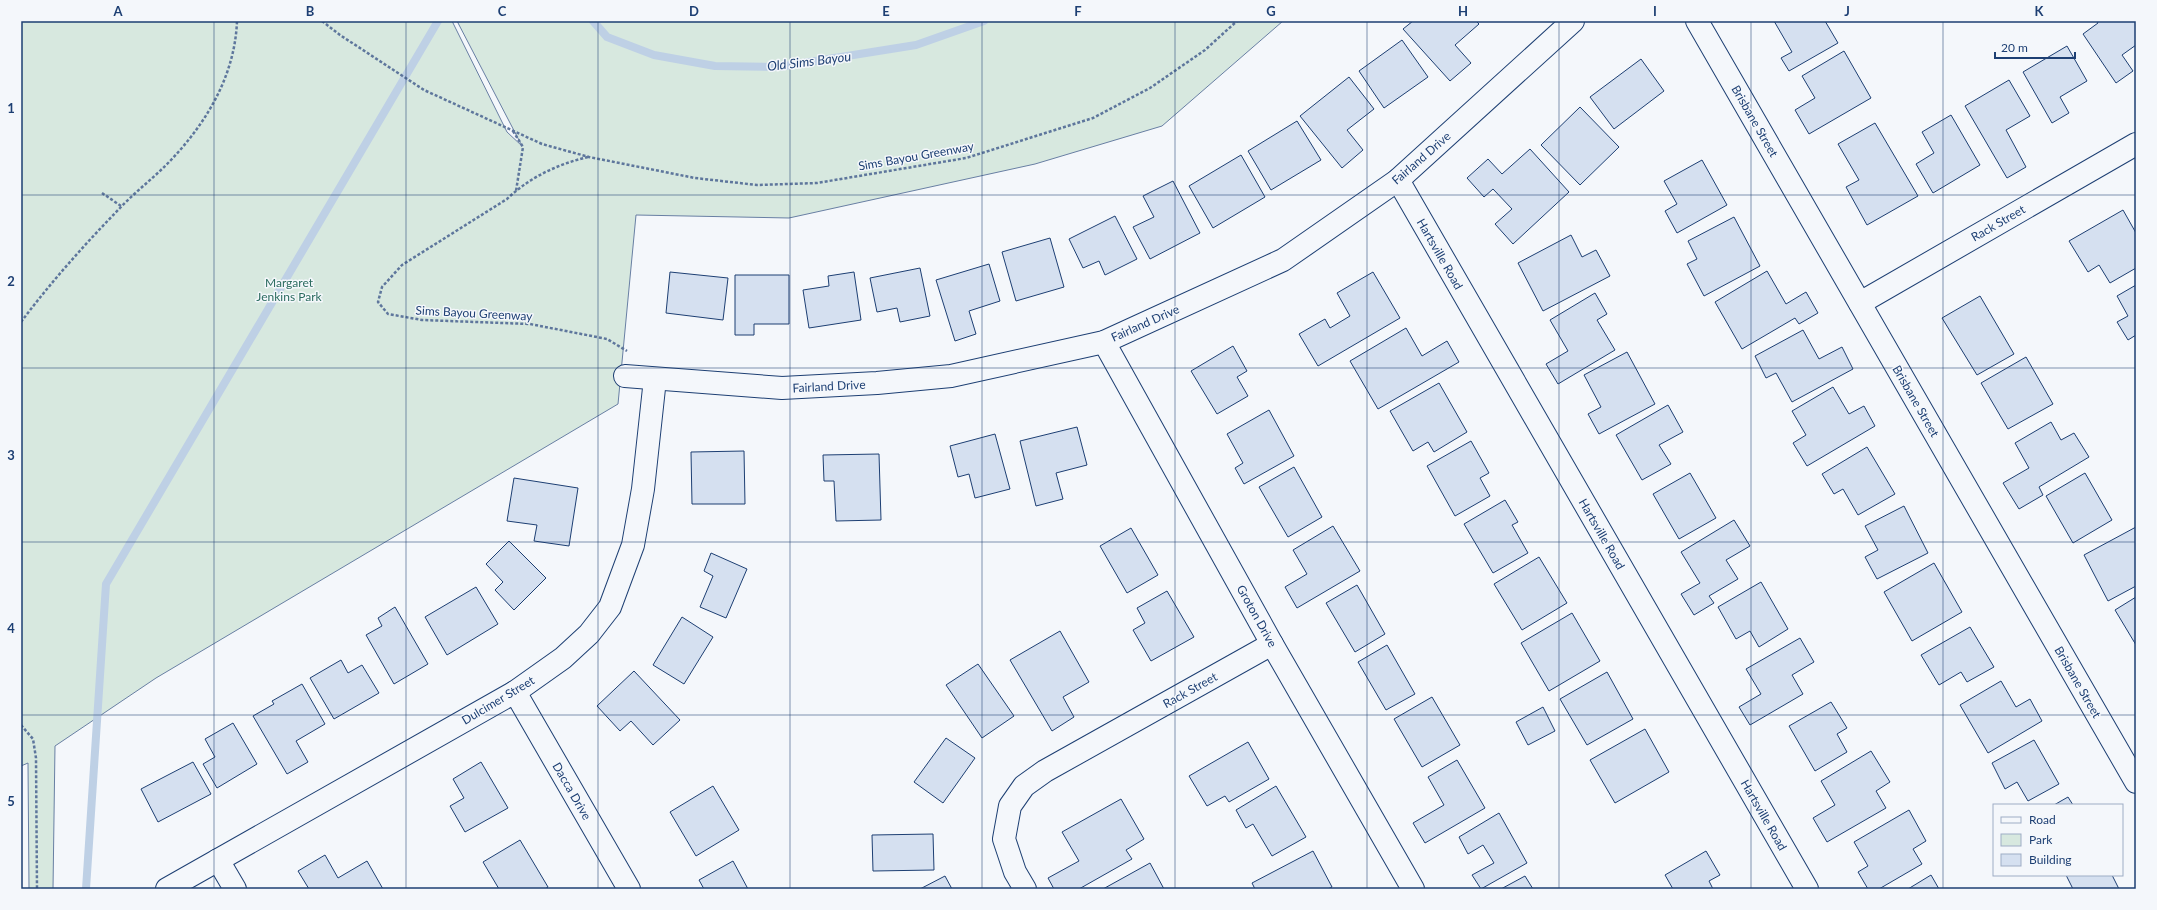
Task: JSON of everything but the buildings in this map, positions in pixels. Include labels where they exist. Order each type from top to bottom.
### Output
[{"type":"street","name":"Fairland Drive","points":[[625,376],[782,388],[877,383],[951,376],[1104,342],[1283,260],[1398,180],[1573,21]]},
{"type":"street","name":"Brisbane Street","points":[[1697,21],[2136,782]]},
{"type":"street","name":"Rack Street","points":[[1860,303],[2136,144]]},
{"type":"street","name":"Hartsville Road","points":[[1398,180],[1807,889]]},
{"type":"street","name":"Groton Drive","points":[[1104,342],[1272,644],[1413,889]]},
{"type":"street","name":"Dulcimer Street","points":[[167,889],[515,692],[563,658],[588,634],[610,607],[633,545],[643,489],[655,378]]},
{"type":"street","name":"Rack Street","points":[[1025,889],[1015,872],[1004,839],[1010,806],[1024,786],[1045,771],[1272,644]]},
{"type":"street","name":"Dacca Drive","points":[[515,692],[629,889]]},
{"type":"street","points":[[218,860],[235,889]]},
{"type":"path","points":[[21,322],[72,259],[121,206],[170,161],[193,135],[209,112],[222,89],[236,34],[237,21]]},
{"type":"path","name":"Sims Bayou Greenway","points":[[322,21],[340,35],[424,90],[542,144],[589,157],[695,178],[757,185],[817,183],[966,158],[1093,118],[1150,88],[1205,50],[1237,21]]},
{"type":"path","points":[[513,131],[523,147],[516,191]]},
{"type":"path","name":"Sims Bayou Greenway","points":[[589,157],[567,162],[541,174],[507,199],[402,265],[382,287],[378,302],[388,314],[422,320],[530,324],[607,338],[628,351]]},
{"type":"path","points":[[102,193],[121,206]]},
{"type":"path","points":[[21,726],[33,739],[36,758],[37,889]]},
{"type":"green space","name":"Margaret Jenkins Park","points":[[21,21],[452,21],[507,132],[522,146],[457,21],[1283,21],[1162,126],[1035,164],[789,218],[636,215],[618,404],[156,678],[55,746],[53,889],[29,889],[28,763],[21,766]]},
{"type":"waterway","points":[[86,889],[106,584],[438,21]]},
{"type":"waterway","name":"Old Sims Bayou","points":[[593,21],[607,37],[654,55],[715,66],[778,67],[916,45],[984,21]]}]
